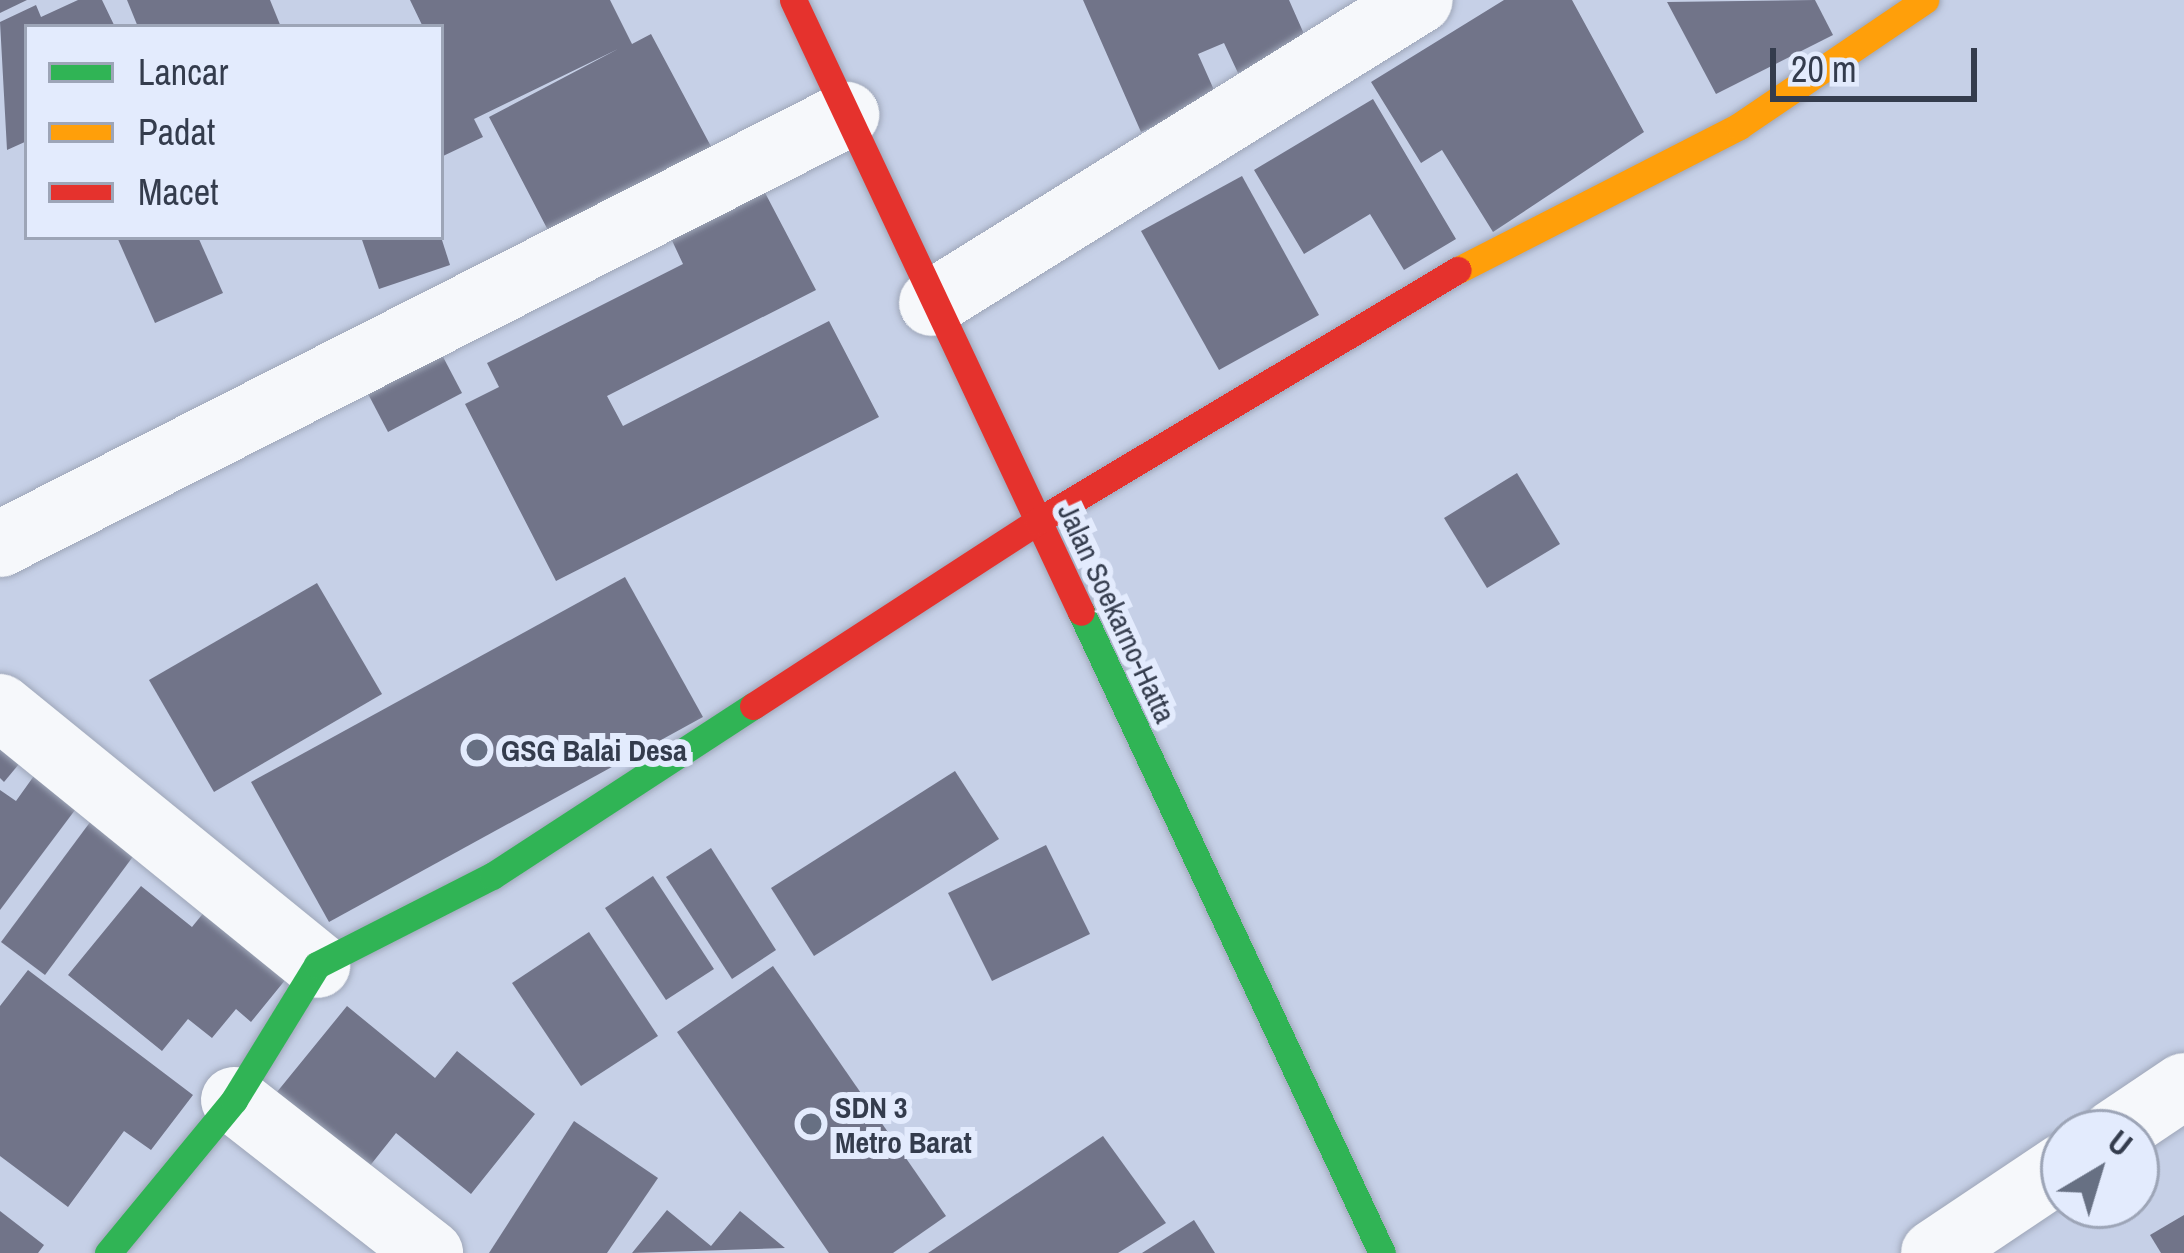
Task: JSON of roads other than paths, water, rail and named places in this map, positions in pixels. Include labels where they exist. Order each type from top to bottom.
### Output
[{"type":"street","name":"Jalan Soekarno-Hatta","points":[[794,0],[932,303],[1382,1253]]},
{"type":"street","points":[[932,303],[1420,0]]},
{"type":"street","points":[[108,1253],[234,1100],[317,965],[492,876],[1038,521],[1499,245],[1739,126],[1924,0]]},
{"type":"street","points":[[0,544],[846,115]]},
{"type":"street","points":[[0,707],[317,965]]},
{"type":"street","points":[[2150,1109],[2184,1086]]},
{"type":"street","points":[[234,1100],[430,1253]]},
{"type":"street","points":[[1934,1253],[2040,1182]]},
{"type":"place","name":"GSG Balai Desa","points":[[477,750]]},
{"type":"place","name":"SDN 3 Metro Barat","points":[[811,1124]]}]
